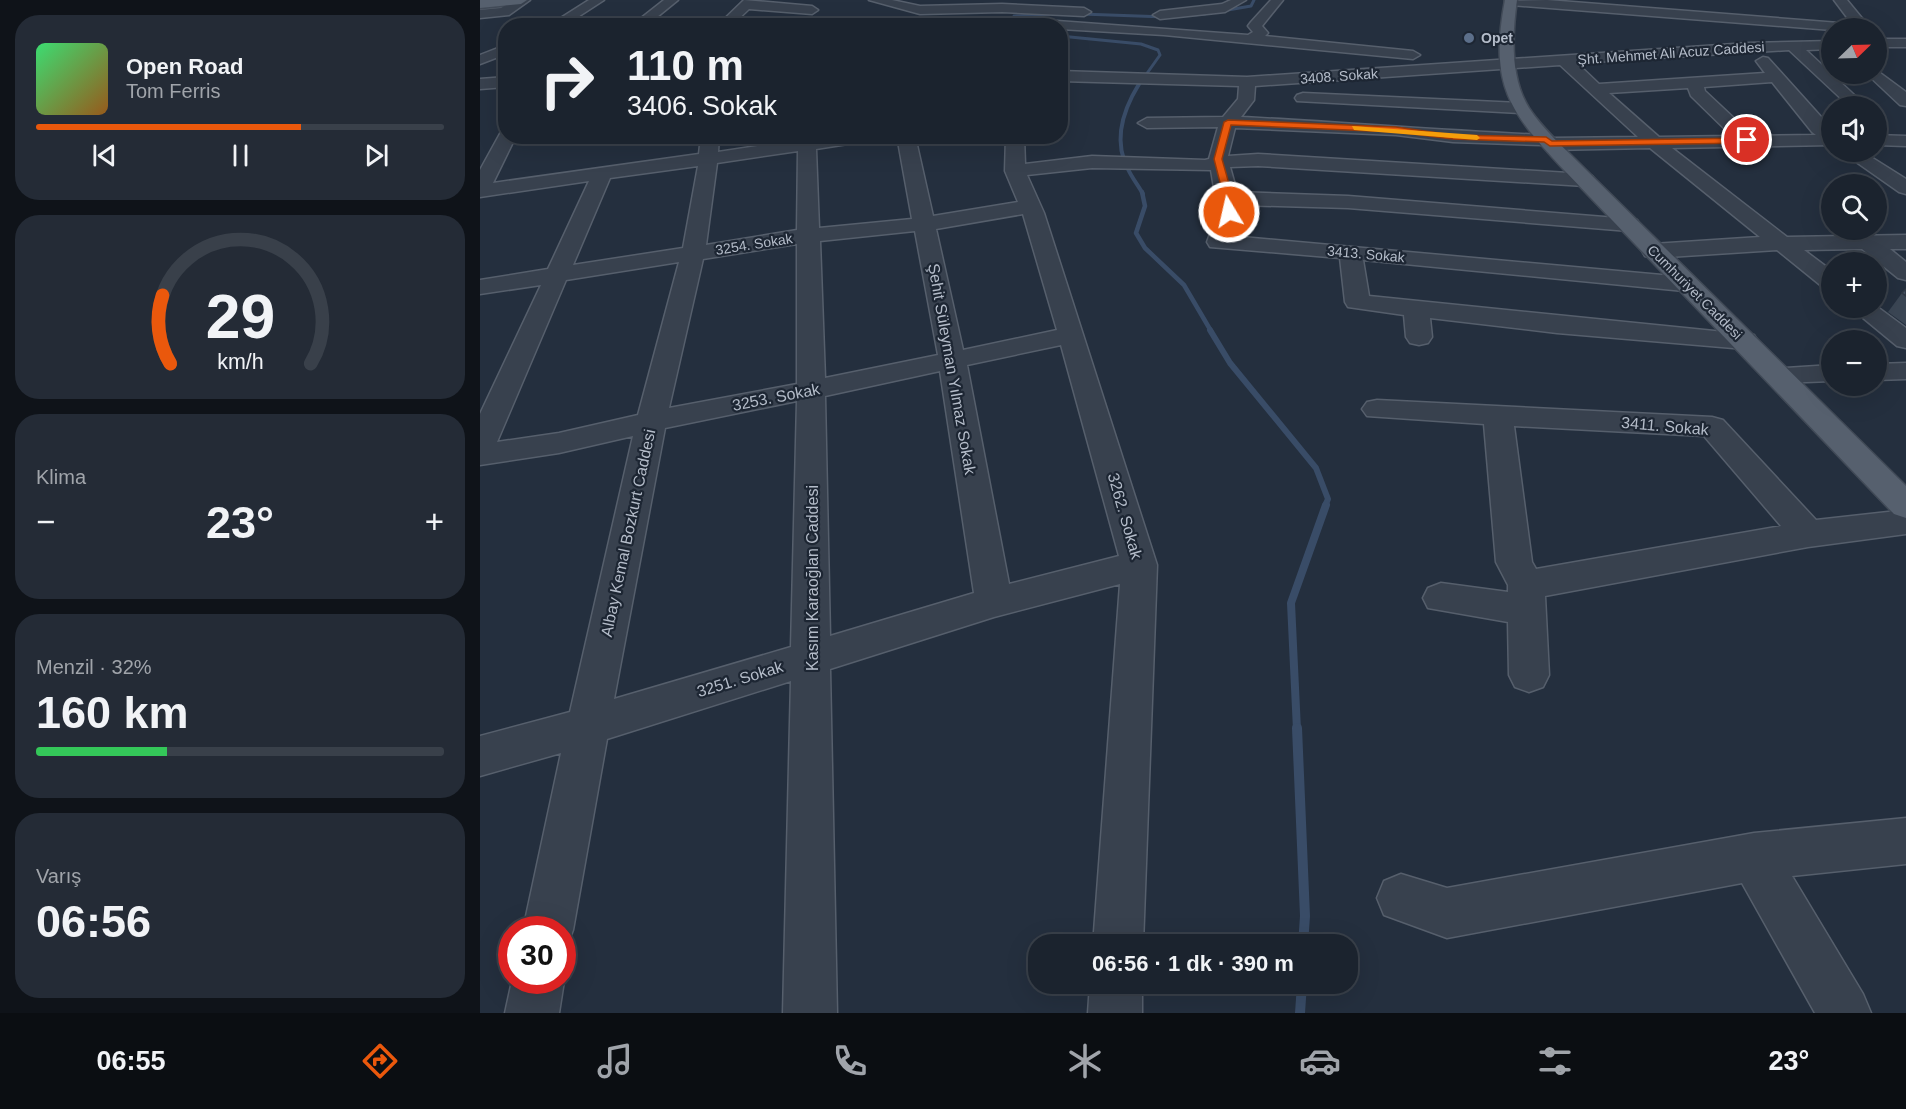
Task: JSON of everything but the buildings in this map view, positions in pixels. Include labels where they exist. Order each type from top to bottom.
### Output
[{"type":"main road","points":[[480,1],[522,0]]},
{"type":"main road","name":"Cumhuriyet Caddesi","points":[[1511,0],[1508,17],[1512,90],[1520,108],[1548,142],[1684,284],[1780,375],[1906,506]]},
{"type":"street","points":[[480,14],[504,12],[522,0]]},
{"type":"street","points":[[568,18],[598,0]]},
{"type":"street","points":[[648,18],[672,0]]},
{"type":"street","points":[[874,0],[897,7],[920,10],[953,9],[1002,2],[1044,9],[1099,11],[1084,0]]},
{"type":"street","points":[[936,0],[953,9]]},
{"type":"street","points":[[1031,0],[1044,9]]},
{"type":"street","points":[[1068,24],[1150,18],[1225,8],[1240,0]]},
{"type":"street","points":[[1250,40],[1261,33],[1255,26],[1257,21],[1275,8],[1277,0]]},
{"type":"street","points":[[1511,0],[1576,3],[1821,26]]},
{"type":"street","points":[[1681,0],[1689,32]]},
{"type":"street","points":[[1840,0],[1855,18]]},
{"type":"street","points":[[732,18],[749,2],[812,10],[804,18]]},
{"type":"street","points":[[878,18],[897,7]]},
{"type":"street","points":[[1830,12],[1851,13]]},
{"type":"street","points":[[1508,17],[1527,19]]},
{"type":"street","points":[[1150,18],[1164,31],[1510,64]]},
{"type":"street","points":[[1801,25],[1803,33],[1821,41]]},
{"type":"street","points":[[1164,31],[1157,42],[1169,55],[1168,80]]},
{"type":"street","points":[[1887,43],[1906,43]]},
{"type":"street","points":[[1792,45],[1847,96]]},
{"type":"street","name":"Şht. Mehmet Ali Acuz Caddesi","points":[[1510,64],[1749,47],[1821,45]]},
{"type":"street","points":[[1749,47],[1779,77],[1821,130]]},
{"type":"street","points":[[1887,48],[1906,59]]},
{"type":"street","points":[[481,60],[498,53]]},
{"type":"street","points":[[1565,61],[1593,89],[1652,140],[1821,275]]},
{"type":"street","points":[[1068,62],[1085,64],[1095,69]]},
{"type":"street","name":"3408. Sokak","points":[[1068,76],[1168,80],[1251,93],[1510,64]]},
{"type":"street","points":[[1593,89],[1779,77]]},
{"type":"street","points":[[1695,82],[1697,93],[1747,140]]},
{"type":"street","points":[[480,84],[498,83]]},
{"type":"street","points":[[1887,84],[1906,100]]},
{"type":"street","name":"3413. Sokak","points":[[1251,93],[1228,122],[1219,162],[1229,212],[1218,242],[1351,252],[1684,284]]},
{"type":"street","points":[[1283,98],[1330,97],[1520,108]]},
{"type":"street","points":[[1803,109],[1821,109]]},
{"type":"street","points":[[1147,123],[1228,122],[1396,130],[1453,137],[1548,142],[1821,139]]},
{"type":"street","points":[[498,133],[480,190],[602,174],[709,147],[807,144]]},
{"type":"street","points":[[1887,140],[1906,141]]},
{"type":"street","name":"Kasım Karaoğlan Caddesi","points":[[807,144],[812,390],[810,1013]]},
{"type":"street","name":"Şehit Süleyman Yılmaz Sokak","points":[[908,144],[952,360],[994,602]]},
{"type":"street","name":"3262. Sokak","points":[[1016,144],[1015,171],[1030,206],[1071,335],[1139,565],[1119,934]]},
{"type":"street","name":"Albay Kemal Bozkurt Caddesi","points":[[551,916],[651,423],[692,254],[709,147]]},
{"type":"street","points":[[1015,171],[1092,162],[1206,166],[1219,162],[1258,160],[1337,163],[1585,180]]},
{"type":"street","points":[[1866,162],[1906,188]]},
{"type":"street","points":[[480,447],[602,174]]},
{"type":"street","points":[[1228,198],[1348,202],[1629,225]]},
{"type":"street","name":"3254. Sokak","points":[[480,287],[810,235],[925,224],[1030,206]]},
{"type":"street","points":[[1867,242],[1906,273]]},
{"type":"street","points":[[1653,251],[1780,244],[1906,242]]},
{"type":"street","points":[[1351,252],[1358,302],[1557,325],[1745,341]]},
{"type":"street","points":[[1416,308],[1419,337]]},
{"type":"street","points":[[1876,318],[1906,340]]},
{"type":"street","name":"3253. Sokak","points":[[480,455],[559,443],[1071,335]]},
{"type":"street","points":[[1887,372],[1906,371]]},
{"type":"street","points":[[1780,375],[1821,374]]},
{"type":"street","name":"3411. Sokak","points":[[1377,409],[1712,427],[1808,534]]},
{"type":"street","points":[[1498,417],[1514,562],[1526,598],[1529,675]]},
{"type":"street","points":[[1441,598],[1526,598],[1808,534],[1906,522]]},
{"type":"street","name":"3251. Sokak","points":[[480,756],[588,726],[994,602],[1139,565]]},
{"type":"street","points":[[1401,898],[1447,913],[1754,857],[1906,841]]},
{"type":"street","points":[[1754,857],[1844,1013]]},
{"type":"street","points":[[532,1013],[536,994]]},
{"type":"street","points":[[1115,1013],[1116,994]]},
{"type":"waterway","points":[[1222,11],[1251,6],[1254,0]]},
{"type":"waterway","points":[[1014,18],[1014,16],[1049,14]]},
{"type":"waterway","points":[[1081,14],[1166,17]]},
{"type":"waterway","points":[[1180,16],[1205,14]]},
{"type":"waterway","points":[[1068,37],[1141,44],[1158,50],[1160,55],[1138,86]]},
{"type":"waterway","points":[[1139,84],[1128,104],[1122,126],[1121,148],[1130,172],[1142,192]]},
{"type":"waterway","points":[[1142,192],[1145,206],[1136,233],[1145,248],[1184,285],[1211,331]]},
{"type":"waterway","points":[[1210,330],[1230,363],[1316,468],[1328,499],[1325,506]]},
{"type":"waterway","points":[[1297,730],[1291,603],[1326,505]]},
{"type":"waterway","points":[[1297,728],[1305,916],[1304,934]]},
{"type":"waterway","points":[[1300,1013],[1301,994]]},
{"type":"slow traffic","points":[[1354,128],[1477,138]]},
{"type":"place","name":"Opet","points":[[1469,38]]},
{"type":"route","points":[[1229,212],[1228,198],[1218,159],[1228,122],[1396,130],[1453,137],[1546,140],[1550,144],[1652,140],[1747,140]]}]
